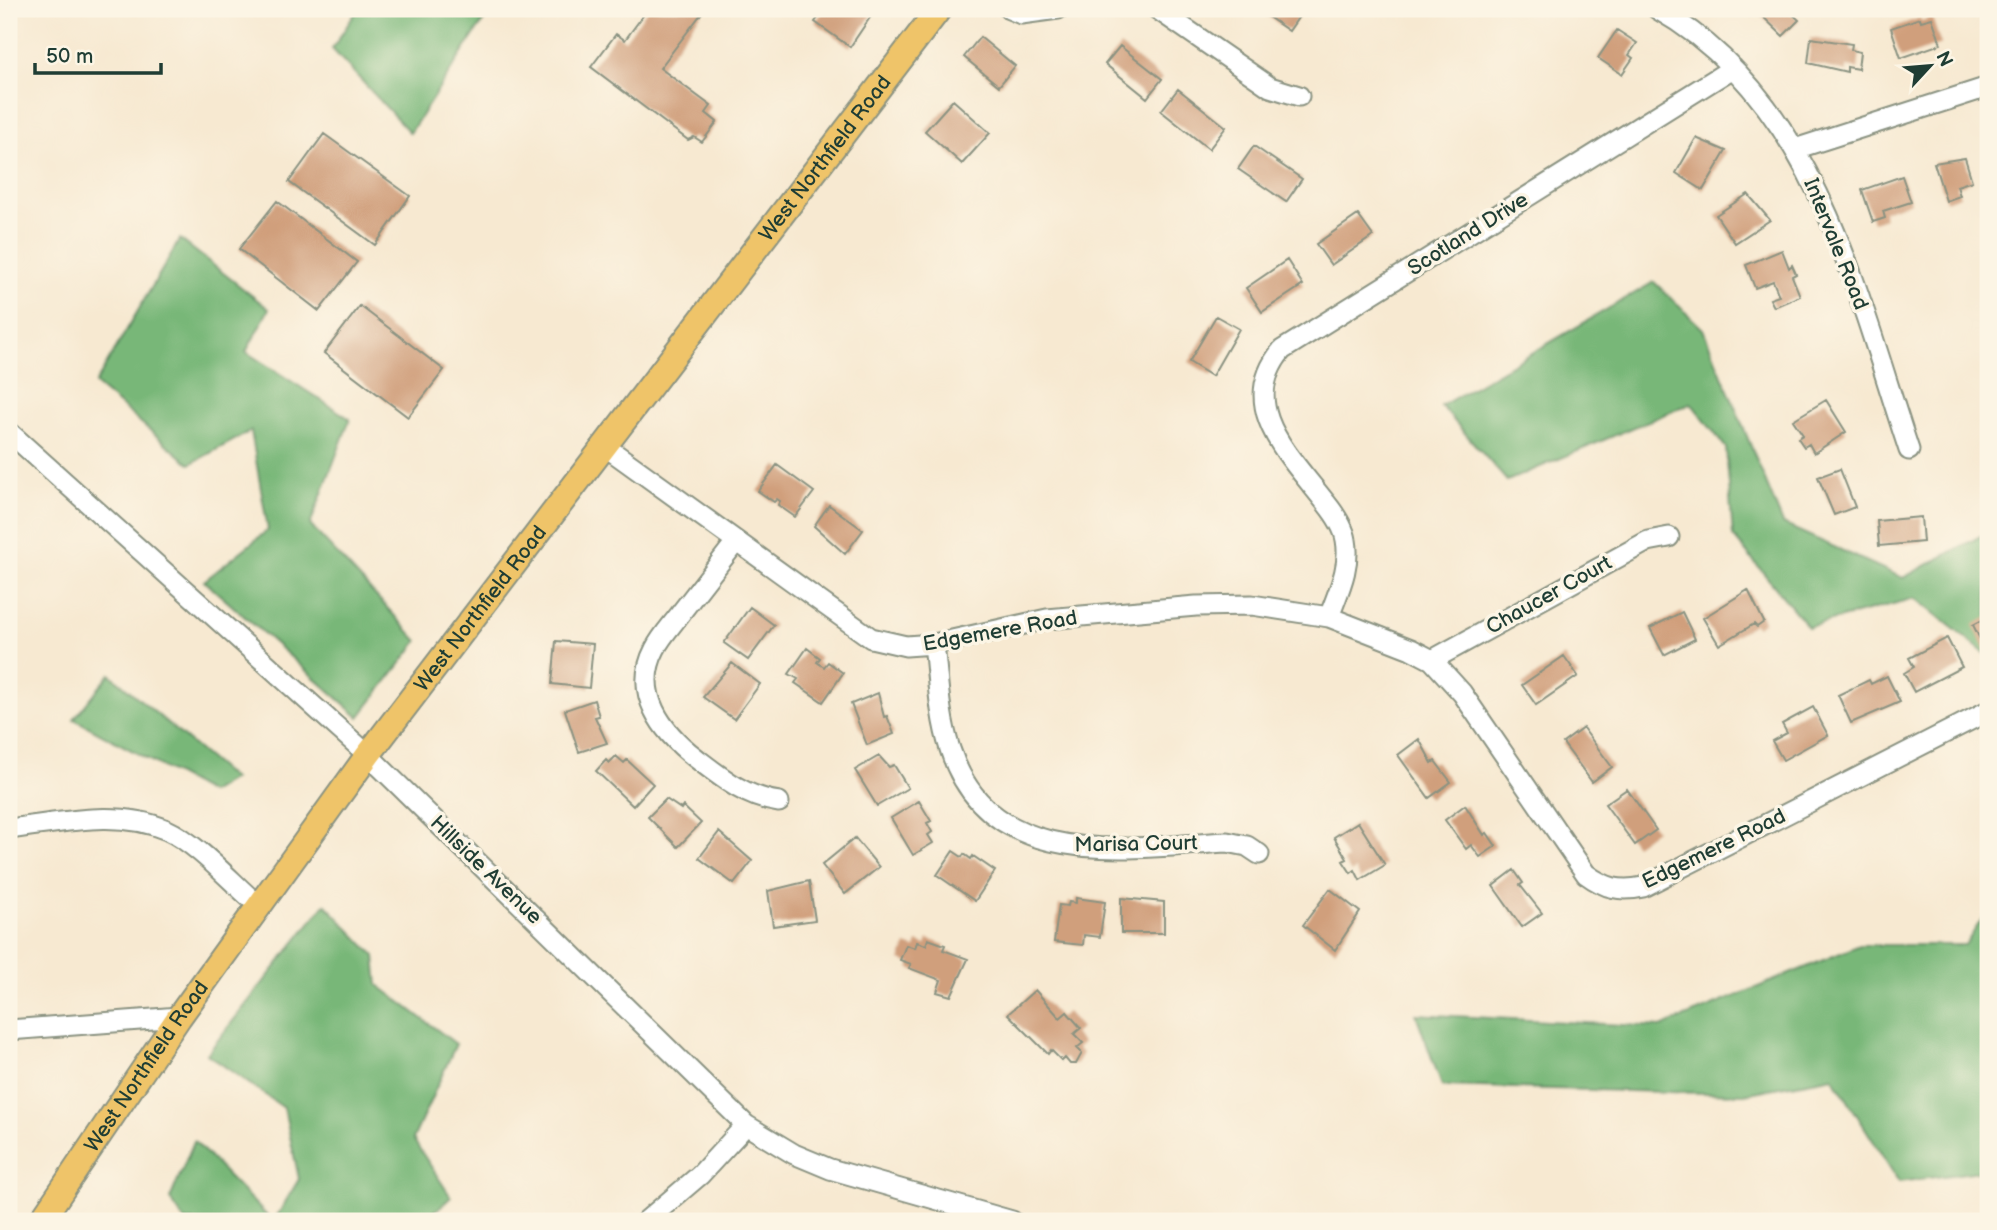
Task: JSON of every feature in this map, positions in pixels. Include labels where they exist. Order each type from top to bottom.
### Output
[{"type":"main road","name":"West Northfield Road","points":[[41,1221],[179,1017],[368,755],[939,9]]},
{"type":"street","points":[[1010,9],[1021,14],[1058,9]]},
{"type":"street","points":[[1157,9],[1270,87],[1299,96]]},
{"type":"street","name":"Intervale Road","points":[[1657,9],[1691,28],[1733,68],[1769,110],[1796,149],[1828,215],[1909,450]]},
{"type":"street","name":"Scotland Drive","points":[[1329,617],[1348,558],[1346,536],[1267,420],[1264,386],[1267,373],[1282,350],[1733,68]]},
{"type":"street","points":[[1796,149],[1988,87]]},
{"type":"street","name":"Hillside Avenue","points":[[9,432],[368,755],[747,1125],[794,1154],[830,1170],[1012,1221]]},
{"type":"street","name":"Edgemere Road","points":[[606,447],[871,638],[906,646],[934,644],[1047,619],[1196,606],[1252,605],[1329,617],[1411,649],[1432,660],[1462,693],[1586,874],[1600,884],[1626,890],[1643,887],[1988,711]]},
{"type":"street","name":"Chaucer Court","points":[[1432,660],[1648,541],[1669,537]]},
{"type":"street","points":[[735,542],[656,647],[647,673],[647,688],[655,715],[675,742],[739,790],[761,800],[779,802]]},
{"type":"street","name":"Marisa Court","points":[[934,644],[944,729],[950,752],[973,794],[1009,825],[1031,836],[1071,847],[1099,849],[1227,842],[1247,846],[1259,854]]},
{"type":"street","points":[[9,829],[110,817],[138,820],[169,831],[258,905]]},
{"type":"street","points":[[9,1030],[179,1017]]},
{"type":"street","points":[[646,1221],[700,1175],[747,1125]]},
{"type":"green space","points":[[358,9],[491,9],[410,133],[332,49]]},
{"type":"green space","points":[[180,239],[269,309],[246,352],[350,419],[310,525],[418,641],[359,717],[204,581],[268,530],[251,431],[190,464],[95,384]]},
{"type":"green space","points":[[1654,282],[1703,329],[1783,524],[1903,578],[1988,532],[1988,656],[1915,598],[1808,627],[1733,536],[1726,448],[1691,403],[1507,481],[1441,406]]},
{"type":"green space","points":[[110,674],[233,779],[210,793],[74,719]]},
{"type":"green space","points":[[325,904],[375,956],[378,985],[456,1044],[413,1139],[451,1197],[424,1221],[274,1221],[299,1179],[284,1108],[207,1054]]},
{"type":"green space","points":[[1988,910],[1988,1170],[1899,1182],[1833,1077],[1744,1094],[1442,1086],[1416,1014],[1661,1027],[1860,945],[1965,945]]},
{"type":"green space","points":[[194,1141],[272,1221],[185,1221],[170,1199]]},
{"type":"building","points":[[648,9],[704,10],[660,68],[711,106],[706,113],[717,122],[702,142],[694,137],[688,140],[591,67],[616,34],[625,40]]},
{"type":"building","points":[[825,9],[861,9],[871,16],[850,47],[815,22]]},
{"type":"building","points":[[1257,9],[1304,9],[1289,31]]},
{"type":"building","points":[[1755,9],[1787,9],[1799,20],[1783,36]]},
{"type":"building","points":[[1920,18],[1921,21],[1932,18],[1941,44],[1901,58],[1891,28]]},
{"type":"building","points":[[1617,30],[1637,43],[1629,55],[1633,58],[1622,74],[1598,58]]},
{"type":"building","points":[[980,37],[1015,66],[999,86],[964,57]]},
{"type":"building","points":[[1811,38],[1852,44],[1851,50],[1860,52],[1858,69],[1847,67],[1847,72],[1808,63]]},
{"type":"building","points":[[1120,46],[1162,79],[1147,98],[1105,64]]},
{"type":"building","points":[[1178,89],[1226,127],[1209,149],[1161,111]]},
{"type":"building","points":[[953,100],[990,133],[962,164],[925,131]]},
{"type":"building","points":[[324,134],[410,196],[375,245],[289,182]]},
{"type":"building","points":[[1696,138],[1726,151],[1703,190],[1676,173]]},
{"type":"building","points":[[1254,146],[1302,179],[1286,202],[1238,169]]},
{"type":"building","points":[[1965,158],[1972,181],[1957,186],[1960,196],[1946,201],[1934,163]]},
{"type":"building","points":[[1902,176],[1911,202],[1883,211],[1885,218],[1873,222],[1862,190]]},
{"type":"building","points":[[1748,194],[1770,220],[1735,243],[1716,215]]},
{"type":"building","points":[[277,201],[357,262],[319,311],[239,249]]},
{"type":"building","points":[[1358,215],[1373,236],[1331,265],[1316,244]]},
{"type":"building","points":[[1782,250],[1789,268],[1792,265],[1796,274],[1792,276],[1800,296],[1774,307],[1770,299],[1779,296],[1773,281],[1755,288],[1746,265]]},
{"type":"building","points":[[1287,260],[1303,285],[1262,312],[1246,288]]},
{"type":"building","points":[[360,306],[444,370],[408,417],[324,353]]},
{"type":"building","points":[[1216,316],[1239,329],[1212,376],[1189,362]]},
{"type":"building","points":[[1826,400],[1846,432],[1814,453],[1809,444],[1804,447],[1798,438],[1803,435],[1793,420]]},
{"type":"building","points":[[777,465],[814,492],[795,517],[778,505],[780,501],[777,499],[774,502],[758,491]]},
{"type":"building","points":[[1840,469],[1855,507],[1834,515],[1818,477]]},
{"type":"building","points":[[829,505],[863,530],[845,554],[814,526]]},
{"type":"building","points":[[1921,517],[1923,542],[1879,546],[1877,521]]},
{"type":"building","points":[[1748,590],[1764,622],[1757,627],[1754,624],[1719,645],[1703,618]]},
{"type":"building","points":[[750,607],[774,625],[748,660],[724,643]]},
{"type":"building","points":[[1682,612],[1695,639],[1664,655],[1650,628]]},
{"type":"building","points":[[1988,617],[1988,655],[1973,625]]},
{"type":"building","points":[[1947,638],[1962,667],[1914,692],[1904,673],[1914,667],[1909,658]]},
{"type":"building","points":[[556,641],[593,644],[589,688],[552,684]]},
{"type":"building","points":[[807,648],[820,658],[817,662],[824,667],[828,662],[843,673],[823,702],[795,683],[798,679],[789,674]]},
{"type":"building","points":[[1564,656],[1578,676],[1536,705],[1522,685]]},
{"type":"building","points":[[732,663],[760,684],[734,719],[703,697]]},
{"type":"building","points":[[1887,676],[1900,702],[1851,723],[1838,695],[1869,680],[1871,684]]},
{"type":"building","points":[[878,693],[884,717],[887,716],[894,734],[867,745],[851,704]]},
{"type":"building","points":[[594,700],[599,716],[595,717],[607,743],[579,752],[565,710]]},
{"type":"building","points":[[1813,707],[1828,735],[1783,760],[1772,741],[1787,733],[1782,724]]},
{"type":"building","points":[[1583,728],[1612,767],[1592,782],[1563,743]]},
{"type":"building","points":[[1419,739],[1432,763],[1435,761],[1451,782],[1429,798],[1398,755]]},
{"type":"building","points":[[616,756],[624,763],[627,760],[653,784],[633,806],[596,771],[606,760],[609,763]]},
{"type":"building","points":[[879,756],[889,767],[894,765],[908,788],[877,806],[855,770]]},
{"type":"building","points":[[1627,789],[1656,830],[1635,845],[1605,804]]},
{"type":"building","points":[[666,799],[681,809],[683,806],[701,823],[678,847],[648,817]]},
{"type":"building","points":[[919,801],[931,821],[927,823],[932,832],[928,835],[933,843],[913,855],[891,818]]},
{"type":"building","points":[[1465,805],[1484,835],[1487,833],[1496,846],[1480,857],[1471,845],[1466,849],[1445,820]]},
{"type":"building","points":[[1358,822],[1385,865],[1360,880],[1355,870],[1351,873],[1343,861],[1347,859],[1334,837]]},
{"type":"building","points":[[719,832],[752,861],[734,884],[699,858]]},
{"type":"building","points":[[855,838],[879,867],[845,894],[822,865]]},
{"type":"building","points":[[953,851],[962,857],[964,854],[971,859],[973,856],[995,871],[975,901],[937,875]]},
{"type":"building","points":[[1514,870],[1523,883],[1520,885],[1542,913],[1522,927],[1493,886]]},
{"type":"building","points":[[809,881],[815,920],[773,926],[768,891]]},
{"type":"building","points":[[1330,889],[1360,912],[1335,950],[1303,925]]},
{"type":"building","points":[[1076,898],[1105,902],[1100,937],[1084,935],[1083,945],[1054,942],[1059,905],[1076,903]]},
{"type":"building","points":[[1121,898],[1164,902],[1164,933],[1121,933]]},
{"type":"building","points":[[928,939],[945,945],[943,950],[968,959],[951,996],[937,992],[941,980],[909,968],[911,964],[900,960],[906,945],[915,948],[917,942],[926,945]]},
{"type":"building","points":[[1035,990],[1060,1018],[1067,1012],[1081,1028],[1074,1034],[1083,1043],[1077,1048],[1082,1053],[1076,1064],[1070,1064],[1065,1058],[1062,1061],[1051,1050],[1048,1054],[1008,1014]]}]
